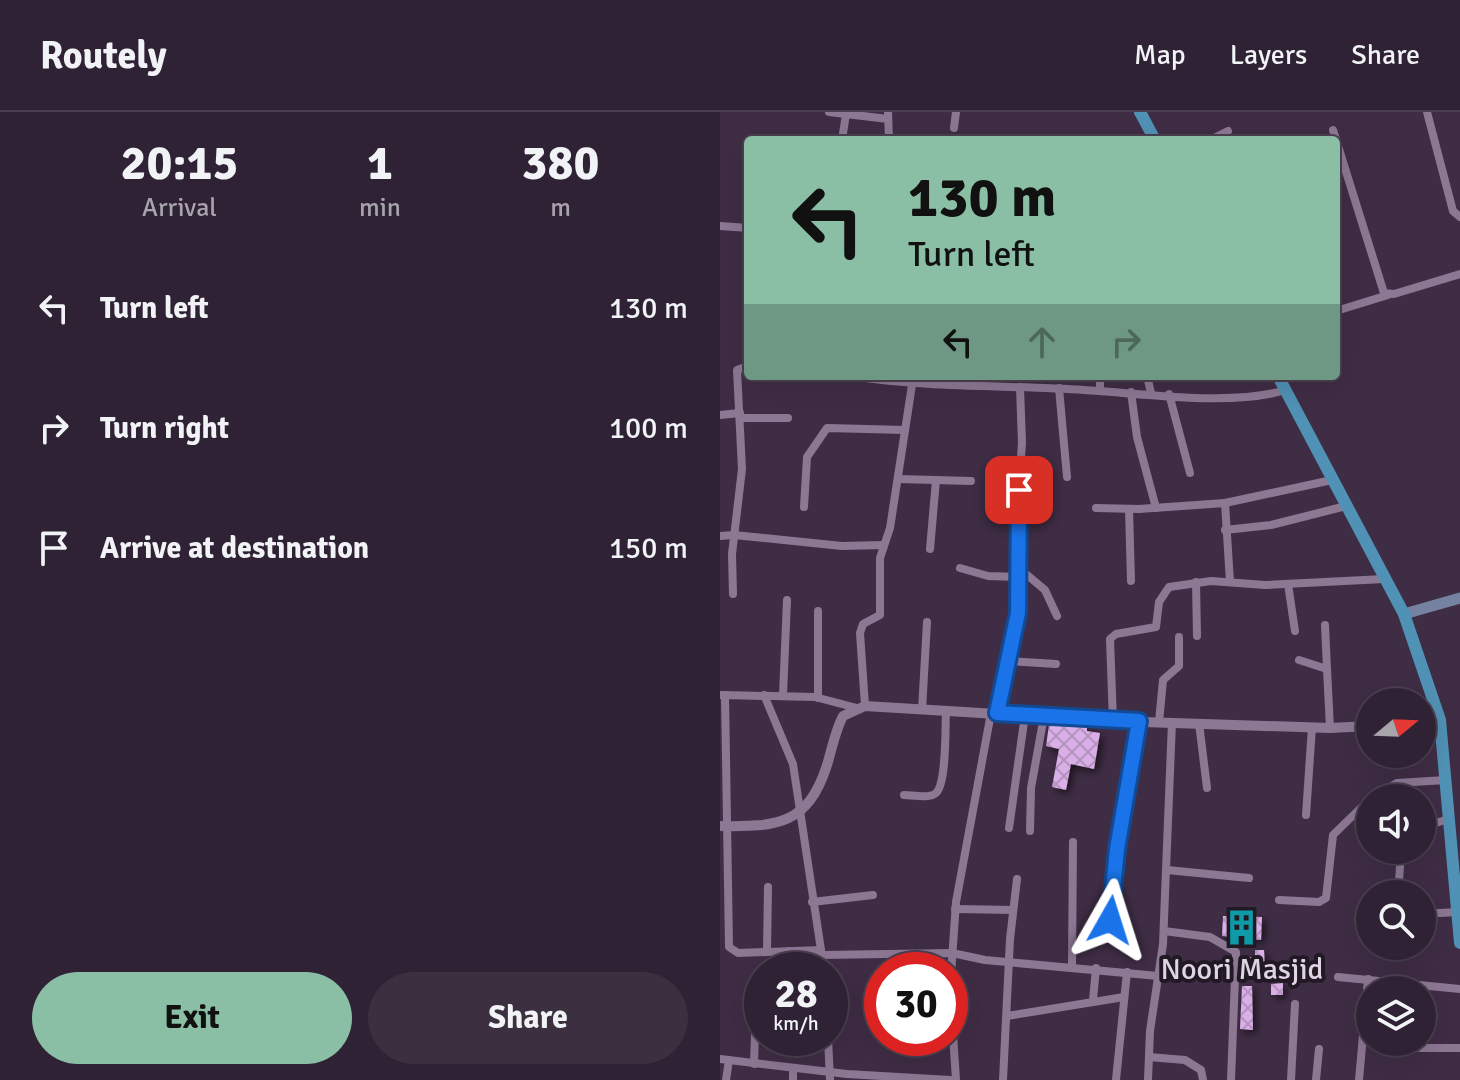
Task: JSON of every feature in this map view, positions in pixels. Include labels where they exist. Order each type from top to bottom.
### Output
[{"type":"highway","points":[[1140,112],[1153,136]]},
{"type":"highway","points":[[1280,380],[1404,614],[1440,720],[1460,943]]},
{"type":"main road","points":[[1404,614],[1460,598]]},
{"type":"street","points":[[831,112],[888,116],[889,136]]},
{"type":"street","points":[[954,128],[956,112]]},
{"type":"street","points":[[1427,112],[1453,211],[1460,217]]},
{"type":"street","points":[[843,136],[846,114]]},
{"type":"street","points":[[1333,130],[1335,136]]},
{"type":"street","points":[[1218,136],[1228,131]]},
{"type":"street","points":[[1340,152],[1383,289],[1388,295]]},
{"type":"street","points":[[720,226],[744,228]]},
{"type":"street","points":[[1340,310],[1460,274]]},
{"type":"street","points":[[733,594],[734,535],[742,469],[737,370],[744,367]]},
{"type":"street","points":[[952,952],[955,909],[994,713],[1017,627],[1025,387],[1028,380]]},
{"type":"street","points":[[1100,380],[1100,390]]},
{"type":"street","points":[[1148,380],[1151,393]]},
{"type":"street","points":[[861,707],[860,633],[863,624],[880,615],[880,558],[898,479],[905,430],[905,382],[1263,396],[1285,390]]},
{"type":"street","points":[[1059,388],[1067,477]]},
{"type":"street","points":[[1131,392],[1137,437],[1156,508]]},
{"type":"street","points":[[1169,394],[1190,473]]},
{"type":"street","points":[[720,415],[788,418]]},
{"type":"street","points":[[804,507],[807,457],[827,428],[905,430]]},
{"type":"street","points":[[898,479],[971,481]]},
{"type":"street","points":[[930,549],[936,480]]},
{"type":"street","points":[[1096,508],[1225,503],[1332,480]]},
{"type":"street","points":[[1225,503],[1230,582]]},
{"type":"street","points":[[1225,530],[1271,525],[1346,506]]},
{"type":"street","points":[[1129,509],[1131,581]]},
{"type":"street","points":[[720,536],[842,546],[884,545]]},
{"type":"street","points":[[960,568],[988,576],[1020,573],[1045,590],[1057,616]]},
{"type":"street","points":[[1113,721],[1110,639],[1116,634],[1156,627],[1164,590],[1174,585],[1196,582],[1288,584],[1384,579]]},
{"type":"street","points":[[1196,582],[1197,636]]},
{"type":"street","points":[[1288,584],[1295,631]]},
{"type":"street","points":[[783,695],[787,600]]},
{"type":"street","points":[[818,611],[818,698]]},
{"type":"street","points":[[922,710],[927,622]]},
{"type":"street","points":[[1325,625],[1330,728]]},
{"type":"street","points":[[1159,722],[1163,680],[1179,666],[1179,637]]},
{"type":"street","points":[[1299,660],[1327,669]]},
{"type":"street","points":[[1008,661],[1056,664]]},
{"type":"street","points":[[764,695],[793,764],[822,952],[738,953],[724,943],[722,695],[764,695],[783,695],[861,707],[1113,721],[1356,727]]},
{"type":"street","points":[[724,826],[778,823],[799,813],[822,779],[843,716],[861,707]]},
{"type":"street","points":[[904,795],[932,795],[938,790],[944,760],[946,711]]},
{"type":"street","points":[[1009,828],[1025,715]]},
{"type":"street","points":[[1030,831],[1031,788],[1044,716]]},
{"type":"street","points":[[1436,721],[1440,720]]},
{"type":"street","points":[[1110,920],[1117,849],[1139,721]]},
{"type":"street","points":[[1148,1080],[1164,931],[1172,722]]},
{"type":"street","points":[[1199,723],[1207,788]]},
{"type":"street","points":[[1306,815],[1312,727]]},
{"type":"street","points":[[1395,784],[1446,780]]},
{"type":"street","points":[[1279,900],[1319,902],[1326,898],[1333,835],[1356,813]]},
{"type":"street","points":[[1436,823],[1449,819]]},
{"type":"street","points":[[1072,967],[1073,842]]},
{"type":"street","points":[[1167,870],[1249,878]]},
{"type":"street","points":[[1003,1080],[1017,879]]},
{"type":"street","points":[[767,951],[768,887]]},
{"type":"street","points":[[812,902],[873,895]]},
{"type":"street","points":[[955,909],[1013,910]]},
{"type":"street","points":[[1436,913],[1458,912]]},
{"type":"street","points":[[1164,931],[1210,937],[1236,952],[1231,1080]]},
{"type":"street","points":[[968,956],[1010,963],[1096,968],[1158,976]]},
{"type":"street","points":[[1093,1000],[1096,968]]},
{"type":"street","points":[[1116,1080],[1127,972]]},
{"type":"street","points":[[1338,977],[1356,978]]},
{"type":"street","points":[[1436,986],[1460,989]]},
{"type":"street","points":[[1007,1016],[1124,997]]},
{"type":"street","points":[[1291,1080],[1295,1004]]},
{"type":"street","points":[[1436,1048],[1460,1048]]},
{"type":"street","points":[[1316,1080],[1319,1049]]},
{"type":"street","points":[[754,1056],[754,1064]]},
{"type":"street","points":[[829,1056],[830,1076]]},
{"type":"street","points":[[726,1080],[724,1060],[830,1076],[953,1080],[952,1056]]},
{"type":"street","points":[[1359,1080],[1362,1056]]},
{"type":"street","points":[[1149,1057],[1192,1062],[1201,1070],[1203,1080]]},
{"type":"street","points":[[793,1068],[793,1080]]},
{"type":"building","points":[[1049,725],[1087,727],[1087,731],[1100,733],[1094,769],[1071,764],[1066,790],[1052,787],[1059,749],[1046,746]]},
{"type":"building","name":"Noori Masjid","points":[[1223,916],[1262,917],[1261,940],[1222,936]]},
{"type":"building","points":[[1255,950],[1264,950],[1265,969],[1248,969],[1247,957],[1255,957]]},
{"type":"building","points":[[1283,983],[1283,995],[1271,995],[1271,984]]},
{"type":"building","points":[[1242,986],[1252,986],[1253,1030],[1240,1029]]},
{"type":"place","name":"Noori Masjid","points":[[1242,928]]},
{"type":"route","points":[[1019,490],[1020,591],[1017,627],[997,713],[1139,721],[1117,849],[1110,920]]}]
